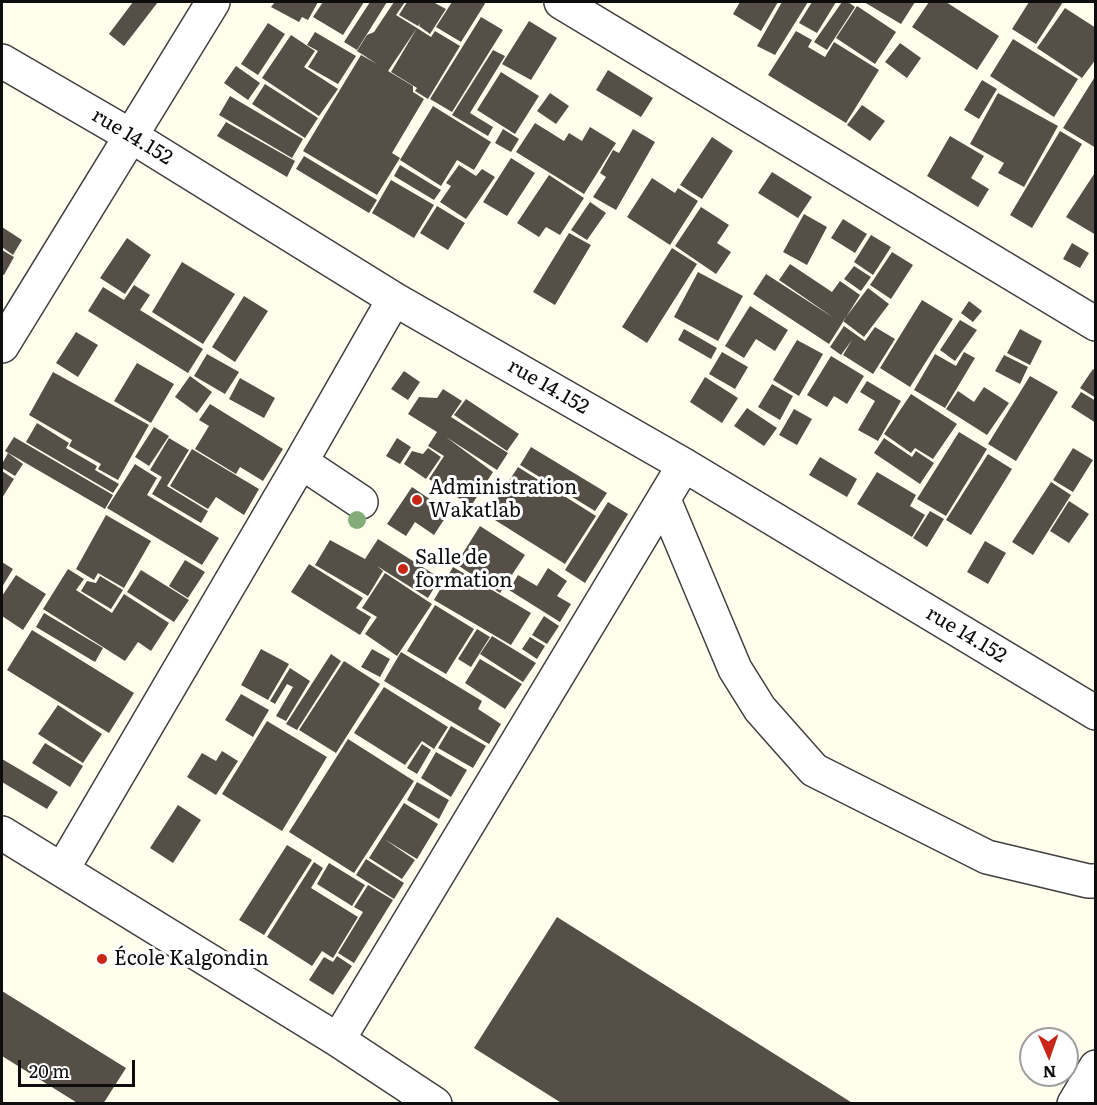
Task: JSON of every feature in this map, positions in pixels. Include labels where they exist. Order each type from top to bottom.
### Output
[{"type":"street","points":[[2,346],[213,2]]},
{"type":"street","points":[[561,2],[1095,324]]},
{"type":"street","name":"rue 14.152","points":[[2,61],[131,136],[394,299],[684,465],[1095,713]]},
{"type":"street","points":[[62,870],[394,299]]},
{"type":"street","points":[[301,462],[361,502]]},
{"type":"street","points":[[338,1040],[684,465]]},
{"type":"street","points":[[663,500],[735,669],[760,709],[814,770],[987,857],[1088,881],[1095,880]]},
{"type":"street","points":[[2,833],[338,1040],[435,1104]]},
{"type":"street","points":[[1074,1104],[1095,1067]]},
{"type":"building","points":[[133,2],[158,2],[124,46],[109,34]]},
{"type":"building","points":[[275,2],[318,2],[308,20],[302,17],[299,22],[271,7]]},
{"type":"building","points":[[323,2],[364,2],[343,35],[313,17]]},
{"type":"building","points":[[370,2],[387,2],[357,50],[344,42]]},
{"type":"building","points":[[394,2],[405,2],[396,15],[417,28],[388,71],[413,86],[413,92],[424,99],[392,153],[400,158],[377,195],[303,151],[361,55],[377,64],[357,51],[367,35],[374,32]]},
{"type":"building","points":[[407,2],[433,2],[446,9],[430,34],[419,26],[420,23],[418,26],[399,15]]},
{"type":"building","points":[[452,2],[486,2],[461,42],[436,27]]},
{"type":"building","points":[[740,2],[778,2],[761,31],[733,14]]},
{"type":"building","points":[[782,2],[808,2],[775,55],[757,46]]},
{"type":"building","points":[[812,2],[836,2],[817,33],[799,23]]},
{"type":"building","points":[[842,2],[848,2],[855,7],[827,50],[814,42]]},
{"type":"building","points":[[864,2],[915,2],[901,24]]},
{"type":"building","points":[[929,2],[946,2],[999,36],[977,70],[912,27]]},
{"type":"building","points":[[1029,2],[1063,2],[1036,44],[1012,29]]},
{"type":"building","points":[[857,6],[896,32],[875,64],[836,38]]},
{"type":"building","points":[[1065,8],[1096,28],[1096,59],[1082,78],[1037,48]]},
{"type":"building","points":[[481,17],[503,30],[452,112],[430,99]]},
{"type":"building","points":[[529,21],[557,38],[531,80],[502,64]]},
{"type":"building","points":[[268,23],[285,34],[258,75],[241,64]]},
{"type":"building","points":[[417,28],[431,37],[435,31],[460,46],[428,99],[415,91],[417,88],[391,72]]},
{"type":"building","points":[[796,31],[812,40],[808,47],[825,57],[834,42],[879,70],[846,123],[768,75]]},
{"type":"building","points":[[315,32],[356,56],[338,84],[308,67],[318,51],[307,45]]},
{"type":"building","points":[[291,35],[315,51],[304,67],[338,89],[319,116],[262,78]]},
{"type":"building","points":[[1013,39],[1078,79],[1054,117],[990,76]]},
{"type":"building","points":[[900,43],[921,58],[907,78],[885,62]]},
{"type":"building","points":[[493,50],[505,56],[470,113],[493,127],[488,136],[452,115]]},
{"type":"building","points":[[236,66],[260,83],[248,100],[224,83]]},
{"type":"building","points":[[608,70],[653,98],[641,117],[596,90]]},
{"type":"building","points":[[501,72],[539,96],[515,134],[477,110]]},
{"type":"building","points":[[1096,75],[1096,148],[1063,128]]},
{"type":"building","points":[[982,80],[997,89],[979,119],[964,110]]},
{"type":"building","points":[[265,84],[318,118],[305,138],[252,104]]},
{"type":"building","points":[[550,93],[569,106],[556,124],[537,111]]},
{"type":"building","points":[[998,93],[1058,126],[1024,187],[998,173],[1004,163],[970,144]]},
{"type":"building","points":[[230,96],[303,139],[292,158],[219,115]]},
{"type":"building","points":[[862,105],[885,121],[870,141],[847,125]]},
{"type":"building","points":[[433,106],[491,142],[474,170],[457,160],[441,186],[400,160]]},
{"type":"building","points":[[226,122],[295,161],[287,177],[217,136]]},
{"type":"building","points":[[535,123],[564,141],[569,133],[582,141],[590,127],[616,143],[584,194],[516,152]]},
{"type":"building","points":[[503,129],[519,139],[511,152],[495,143]]},
{"type":"building","points":[[633,129],[655,142],[616,210],[593,197],[606,177],[600,173],[613,150],[619,153]]},
{"type":"building","points":[[1060,131],[1082,144],[1032,228],[1010,215]]},
{"type":"building","points":[[950,136],[984,156],[971,178],[989,189],[978,207],[927,176]]},
{"type":"building","points":[[712,137],[733,151],[702,199],[680,185]]},
{"type":"building","points":[[304,156],[377,200],[369,213],[296,169]]},
{"type":"building","points":[[511,158],[535,173],[507,216],[483,202]]},
{"type":"building","points":[[400,165],[441,190],[434,200],[394,176]]},
{"type":"building","points":[[459,165],[476,176],[482,169],[495,177],[466,219],[440,202],[451,186],[446,183]]},
{"type":"building","points":[[1096,171],[1096,235],[1066,217]]},
{"type":"building","points":[[772,172],[812,197],[798,218],[758,193]]},
{"type":"building","points":[[549,175],[584,198],[560,235],[546,227],[539,237],[517,223]]},
{"type":"building","points":[[652,178],[675,193],[678,188],[698,201],[670,245],[627,217]]},
{"type":"building","points":[[391,180],[434,205],[414,238],[372,213]]},
{"type":"building","points":[[590,202],[606,213],[587,240],[571,230]]},
{"type":"building","points":[[437,206],[465,223],[448,250],[420,233]]},
{"type":"building","points":[[701,207],[729,225],[717,243],[731,252],[716,274],[675,246]]},
{"type":"building","points":[[804,214],[827,227],[807,265],[783,252]]},
{"type":"building","points":[[843,219],[867,234],[855,253],[831,238]]},
{"type":"building","points":[[2,227],[22,240],[13,255],[2,247]]},
{"type":"building","points":[[569,233],[591,245],[555,305],[533,292]]},
{"type":"building","points":[[871,235],[891,247],[873,275],[854,262]]},
{"type":"building","points":[[127,238],[151,255],[125,294],[100,278]]},
{"type":"building","points":[[1072,243],[1089,253],[1080,268],[1063,259]]},
{"type":"building","points":[[672,248],[697,264],[647,343],[622,327]]},
{"type":"building","points":[[2,250],[14,257],[4,275],[2,274]]},
{"type":"building","points":[[892,252],[913,265],[891,299],[870,285]]},
{"type":"building","points":[[182,262],[235,294],[203,344],[152,312]]},
{"type":"building","points":[[790,264],[832,292],[840,281],[860,295],[829,344],[753,294],[766,274],[834,318],[779,280]]},
{"type":"building","points":[[854,266],[871,277],[861,291],[844,279]]},
{"type":"building","points":[[698,272],[743,296],[718,341],[674,317]]},
{"type":"building","points":[[134,285],[150,295],[140,310],[203,349],[188,373],[88,311],[103,287],[124,300]]},
{"type":"building","points":[[868,288],[889,304],[864,337],[843,321]]},
{"type":"building","points":[[244,296],[268,311],[235,362],[212,347]]},
{"type":"building","points":[[922,300],[953,319],[910,387],[880,368]]},
{"type":"building","points":[[969,301],[982,311],[973,322],[961,313]]},
{"type":"building","points":[[750,306],[788,330],[775,351],[756,339],[744,358],[725,346]]},
{"type":"building","points":[[960,320],[977,330],[955,361],[940,350]]},
{"type":"building","points":[[844,326],[865,341],[875,327],[895,339],[873,374],[843,355],[852,340],[841,355],[830,347]]},
{"type":"building","points":[[684,329],[717,348],[711,359],[678,340]]},
{"type":"building","points":[[1020,329],[1042,341],[1030,365],[1007,353]]},
{"type":"building","points":[[76,332],[98,345],[78,377],[56,363]]},
{"type":"building","points":[[797,340],[823,354],[799,396],[773,380]]},
{"type":"building","points":[[722,352],[748,367],[735,389],[709,374]]},
{"type":"building","points":[[964,352],[975,358],[945,408],[914,390],[935,354],[956,366]]},
{"type":"building","points":[[207,354],[239,372],[225,394],[194,376]]},
{"type":"building","points":[[1004,355],[1028,367],[1020,384],[995,371]]},
{"type":"building","points":[[831,356],[864,376],[847,404],[834,396],[827,407],[807,395]]},
{"type":"building","points":[[137,363],[174,384],[151,423],[114,401]]},
{"type":"building","points":[[1093,369],[1096,371],[1096,398],[1080,388]]},
{"type":"building","points":[[404,371],[420,382],[408,400],[391,389]]},
{"type":"building","points":[[53,372],[149,425],[118,480],[98,469],[101,464],[69,446],[72,440],[29,415]]},
{"type":"building","points":[[190,376],[212,392],[197,413],[175,397]]},
{"type":"building","points":[[1030,376],[1058,392],[1016,461],[988,444]]},
{"type":"building","points":[[705,377],[738,398],[722,423],[690,402]]},
{"type":"building","points":[[240,378],[275,398],[264,418],[229,399]]},
{"type":"building","points":[[867,381],[901,401],[878,441],[858,430],[875,401],[860,392]]},
{"type":"building","points":[[772,384],[793,396],[780,420],[758,407]]},
{"type":"building","points":[[984,387],[1009,403],[987,435],[946,409],[958,391],[974,402]]},
{"type":"building","points":[[443,389],[462,401],[451,417],[508,453],[497,470],[446,437],[493,472],[471,506],[429,479],[444,456],[428,446],[437,432],[408,414],[419,397],[437,398]]},
{"type":"building","points":[[1081,392],[1096,401],[1096,423],[1071,407]]},
{"type":"building","points":[[911,394],[957,424],[933,459],[915,448],[911,453],[884,434]]},
{"type":"building","points":[[466,399],[519,434],[507,451],[454,415]]},
{"type":"building","points":[[210,404],[283,449],[263,481],[240,467],[236,474],[195,449],[209,426],[199,420]]},
{"type":"building","points":[[747,408],[777,428],[764,446],[734,426]]},
{"type":"building","points":[[794,409],[812,419],[797,445],[779,435]]},
{"type":"building","points":[[37,423],[69,443],[66,448],[97,466],[95,470],[119,484],[113,493],[26,442]]},
{"type":"building","points":[[154,427],[169,436],[149,466],[135,457]]},
{"type":"building","points":[[959,432],[987,449],[946,516],[917,499]]},
{"type":"building","points":[[14,437],[113,495],[105,509],[5,451]]},
{"type":"building","points":[[169,438],[189,450],[167,486],[208,511],[201,523],[152,494],[162,477],[150,470]]},
{"type":"building","points":[[397,438],[411,447],[400,464],[386,456]]},
{"type":"building","points":[[884,438],[912,457],[916,451],[934,463],[920,484],[874,453]]},
{"type":"building","points":[[531,447],[607,493],[595,511],[520,465]]},
{"type":"building","points":[[428,448],[441,457],[426,479],[404,464],[412,451],[423,454]]},
{"type":"building","points":[[1073,448],[1093,460],[1073,492],[1053,480]]},
{"type":"building","points":[[192,449],[259,489],[244,515],[216,497],[208,509],[170,486]]},
{"type":"building","points":[[8,453],[23,464],[15,476],[2,468]]},
{"type":"building","points":[[988,454],[1012,469],[971,535],[946,520]]},
{"type":"building","points":[[820,457],[857,479],[847,497],[809,475]]},
{"type":"building","points":[[135,464],[157,478],[147,495],[219,538],[202,565],[107,508]]},
{"type":"building","points":[[518,467],[596,516],[565,564],[487,515]]},
{"type":"building","points":[[2,471],[14,479],[2,498]]},
{"type":"building","points":[[877,472],[916,495],[910,506],[925,515],[912,537],[857,504]]},
{"type":"building","points":[[1051,482],[1071,495],[1033,555],[1012,542]]},
{"type":"building","name":"Administration Wakatlab","points":[[412,487],[449,512],[434,535],[415,522],[406,536],[387,524]]},
{"type":"building","points":[[1069,501],[1089,514],[1069,543],[1050,531]]},
{"type":"building","points":[[608,502],[628,514],[585,583],[565,570]]},
{"type":"building","points":[[930,511],[944,519],[927,547],[913,538]]},
{"type":"building","points":[[106,515],[151,541],[124,588],[98,573],[94,580],[76,569]]},
{"type":"building","points":[[480,526],[525,555],[500,593],[456,564]]},
{"type":"building","points":[[378,539],[440,578],[428,598],[377,566],[383,571],[368,596],[315,565],[330,540],[365,559]]},
{"type":"building","points":[[985,541],[1006,553],[988,584],[967,572]]},
{"type":"building","points":[[185,560],[205,572],[188,598],[169,586]]},
{"type":"building","points":[[2,562],[13,569],[2,587]]},
{"type":"building","points":[[309,564],[363,598],[356,608],[371,617],[360,635],[291,592]]},
{"type":"building","points":[[453,567],[531,613],[511,645],[434,600]]},
{"type":"building","points":[[548,568],[567,581],[557,596],[571,604],[560,622],[509,590],[518,575],[537,586]]},
{"type":"building","points":[[68,569],[84,579],[76,590],[112,613],[124,594],[169,623],[151,651],[138,642],[125,661],[43,609]]},
{"type":"building","points":[[141,570],[189,600],[174,622],[127,592]]},
{"type":"building","points":[[385,573],[432,604],[397,656],[365,634],[377,617],[362,608]]},
{"type":"building","points":[[16,575],[46,594],[23,630],[2,616],[2,596]]},
{"type":"building","points":[[100,576],[123,590],[111,609],[81,591],[87,581],[96,583]]},
{"type":"building","points":[[435,605],[474,629],[446,674],[407,651]]},
{"type":"building","points":[[44,613],[103,648],[95,662],[36,627]]},
{"type":"building","points":[[544,616],[559,626],[547,644],[532,635]]},
{"type":"building","points":[[477,629],[490,637],[471,667],[458,659]]},
{"type":"building","points":[[32,630],[134,693],[109,733],[7,670]]},
{"type":"building","points":[[492,636],[536,663],[523,682],[480,654]]},
{"type":"building","points":[[530,637],[545,646],[537,659],[522,649]]},
{"type":"building","points":[[261,649],[289,664],[268,700],[241,685]]},
{"type":"building","points":[[372,649],[390,659],[380,677],[361,667]]},
{"type":"building","points":[[401,652],[482,701],[478,709],[501,724],[489,744],[384,681]]},
{"type":"building","points":[[331,654],[341,661],[297,730],[286,724]]},
{"type":"building","points":[[480,659],[522,684],[505,709],[465,683]]},
{"type":"building","points":[[344,661],[380,684],[336,753],[299,730]]},
{"type":"building","points":[[290,668],[310,681],[286,721],[276,716],[293,687],[287,684],[275,704],[270,701]]},
{"type":"building","points":[[384,687],[448,727],[434,749],[422,741],[405,765],[354,733]]},
{"type":"building","points":[[241,694],[269,710],[253,737],[225,720]]},
{"type":"building","points":[[58,705],[102,734],[83,763],[38,734]]},
{"type":"building","points":[[267,721],[327,757],[282,831],[222,794]]},
{"type":"building","points":[[451,726],[486,746],[473,768],[438,748]]},
{"type":"building","points":[[348,739],[414,781],[354,873],[289,832]]},
{"type":"building","points":[[45,743],[83,766],[70,787],[32,763]]},
{"type":"building","points":[[422,744],[431,750],[417,774],[407,768]]},
{"type":"building","points":[[222,751],[238,761],[216,795],[187,777],[202,753],[216,761]]},
{"type":"building","points":[[436,752],[467,770],[451,797],[421,778]]},
{"type":"building","points":[[2,759],[58,792],[47,809],[2,782]]},
{"type":"building","points":[[417,782],[449,800],[439,819],[407,800]]},
{"type":"building","points":[[404,803],[438,824],[417,859],[384,839],[415,860],[402,879],[369,858]]},
{"type":"building","points":[[178,805],[201,820],[173,863],[150,848]]},
{"type":"building","points":[[287,845],[312,860],[264,935],[239,920]]},
{"type":"building","points":[[366,859],[404,883],[394,899],[356,875]]},
{"type":"building","points":[[314,862],[323,868],[311,888],[358,917],[333,958],[322,951],[312,966],[267,937]]},
{"type":"building","points":[[329,863],[365,885],[352,906],[317,884]]},
{"type":"building","points":[[368,885],[393,900],[354,963],[338,953],[363,912],[354,907]]},
{"type":"building","points":[[557,917],[854,1104],[563,1104],[474,1048]]},
{"type":"building","points":[[337,956],[352,966],[333,995],[309,980],[324,957],[333,962]]},
{"type":"building","points":[[2,991],[126,1068],[103,1104],[79,1104],[2,1056]]},
{"type":"place","name":"Administration Wakatlab","points":[[417,500]]},
{"type":"place","name":"Salle de formation","points":[[403,569]]},
{"type":"place","name":"École Kalgondin","points":[[102,959]]}]
